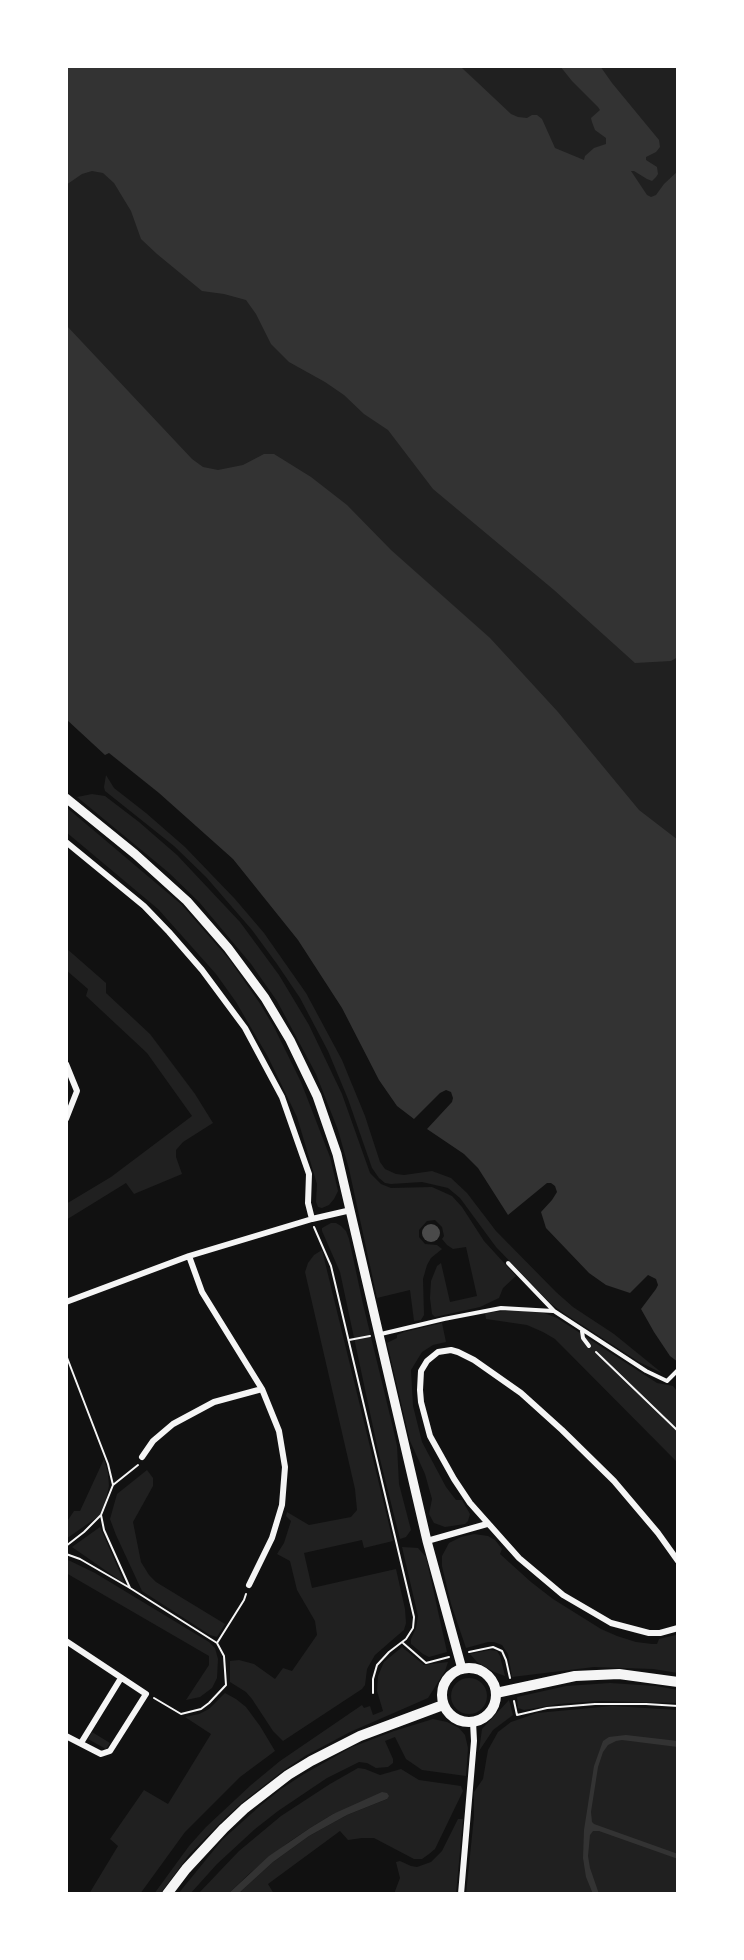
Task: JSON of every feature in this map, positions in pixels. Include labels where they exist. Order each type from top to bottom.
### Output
[{"type":"main road","points":[[462,1669],[476,1669],[483,1672],[490,1677],[496,1693],[493,1710],[487,1717],[472,1722],[461,1722],[453,1718],[443,1705],[441,1695],[446,1679],[462,1669]]},
{"type":"main road","points":[[496,1693],[575,1676],[618,1674],[678,1682]]},
{"type":"main road","points":[[167,1894],[186,1869],[224,1828],[244,1809],[288,1775],[360,1736],[443,1705]]},
{"type":"street","points":[[66,798],[135,854],[187,901],[228,948],[265,998],[290,1040],[317,1096],[337,1154],[427,1541],[462,1669]]},
{"type":"street","points":[[66,842],[144,906],[170,932],[202,970],[245,1028],[282,1097],[309,1174],[308,1203],[312,1219]]},
{"type":"street","points":[[66,1064],[77,1091],[66,1119]]},
{"type":"street","points":[[66,1302],[189,1256],[312,1219],[351,1210]]},
{"type":"street","points":[[189,1256],[202,1292],[262,1389],[279,1431],[285,1467],[282,1505],[272,1538],[249,1585]]},
{"type":"street","points":[[678,1561],[658,1533],[614,1481],[543,1412],[474,1360],[458,1352],[446,1350],[431,1357],[421,1371],[421,1402],[430,1436],[454,1479],[487,1524],[544,1581],[594,1614],[626,1628],[649,1633],[660,1633],[678,1628]]},
{"type":"street","points":[[142,1457],[153,1441],[173,1424],[214,1402],[262,1389]]},
{"type":"street","points":[[427,1541],[487,1524]]},
{"type":"street","points":[[66,1641],[146,1694],[110,1751],[101,1754],[66,1736]]},
{"type":"street","points":[[81,1743],[122,1678]]},
{"type":"street","points":[[461,1894],[474,1741],[472,1722]]},
{"type":"lane","points":[[508,1263],[554,1311],[646,1371],[667,1381],[678,1370]]},
{"type":"lane","points":[[378,1335],[501,1308],[554,1311]]},
{"type":"lane","points":[[582,1330],[583,1338],[590,1346]]},
{"type":"path","points":[[312,1219],[331,1266],[414,1617],[413,1628],[406,1639],[377,1665],[373,1678],[373,1693]]},
{"type":"path","points":[[349,1340],[378,1335]]},
{"type":"path","points":[[590,1346],[678,1431]]},
{"type":"path","points":[[66,1355],[108,1464],[113,1485]]},
{"type":"path","points":[[66,1546],[101,1515],[113,1485],[138,1467],[142,1457]]},
{"type":"path","points":[[101,1515],[104,1530],[129,1588]]},
{"type":"path","points":[[66,1554],[80,1559],[217,1643],[224,1656],[226,1685],[201,1709],[181,1714],[146,1694]]},
{"type":"path","points":[[217,1643],[244,1600],[249,1585]]},
{"type":"shaded area","points":[[66,66],[492,98],[460,66],[678,66],[678,906],[188,474],[66,332]]},
{"type":"shaded area","points":[[66,66],[460,66],[511,114],[527,118],[537,115],[542,119],[555,148],[584,160],[594,148],[606,144],[606,138],[595,130],[591,118],[600,110],[560,66],[600,66],[659,140],[660,147],[646,157],[646,160],[657,167],[656,177],[652,181],[631,171],[647,195],[651,197],[656,195],[678,171],[678,657],[671,661],[635,663],[554,590],[433,489],[388,430],[364,414],[344,395],[289,362],[271,344],[246,300],[202,291],[157,254],[141,239],[131,211],[114,183],[103,173],[92,171],[82,174],[66,185]]},
{"type":"shaded area","points":[[66,325],[192,459],[203,467],[218,470],[243,465],[264,454],[274,454],[311,477],[347,505],[391,550],[490,638],[558,712],[639,810],[678,840],[678,1362],[670,1356],[641,1309],[658,1285],[656,1279],[648,1275],[630,1293],[606,1285],[589,1273],[546,1228],[541,1212],[557,1192],[551,1183],[547,1183],[508,1215],[478,1168],[464,1154],[427,1129],[452,1102],[451,1092],[446,1090],[440,1093],[414,1119],[397,1106],[379,1080],[342,1008],[298,940],[233,859],[159,793],[109,753],[105,755],[66,719]]},
{"type":"shaded area","points":[[106,775],[114,788],[185,847],[264,933],[306,993],[342,1060],[365,1116],[380,1162],[385,1169],[404,1175],[432,1171],[451,1178],[467,1193],[496,1231],[556,1292],[573,1307],[614,1334],[662,1373],[639,1362],[551,1304],[496,1247],[460,1198],[448,1188],[422,1182],[391,1184],[379,1178],[372,1168],[348,1099],[328,1051],[300,998],[277,964],[252,930],[206,877],[174,846],[105,791]]},
{"type":"shaded area","points":[[92,794],[105,796],[139,822],[177,855],[240,922],[279,975],[309,1025],[342,1094],[370,1173],[381,1184],[391,1188],[432,1187],[452,1196],[484,1241],[516,1276],[503,1288],[499,1298],[480,1307],[435,1317],[432,1314],[431,1281],[437,1266],[441,1263],[450,1302],[477,1296],[466,1247],[453,1249],[447,1245],[442,1239],[444,1236],[442,1227],[435,1220],[427,1221],[419,1230],[419,1237],[425,1244],[437,1245],[442,1249],[431,1258],[427,1265],[423,1279],[424,1315],[421,1320],[414,1321],[410,1290],[377,1298],[349,1169],[338,1130],[316,1074],[277,1001],[251,964],[199,902],[168,872],[77,797]]},
{"type":"shaded area","points":[[66,807],[182,905],[229,959],[259,1002],[301,1082],[330,1157],[338,1191],[329,1205],[318,1207],[317,1184],[297,1117],[268,1057],[236,1002],[216,974],[158,909],[66,832]]},
{"type":"shaded area","points":[[66,948],[106,983],[106,993],[150,1034],[195,1094],[213,1123],[183,1142],[176,1150],[182,1174],[134,1194],[126,1183],[66,1220],[66,1204],[111,1177],[192,1116],[147,1053],[86,996],[88,989],[66,970]]},
{"type":"shaded area","points":[[331,1223],[341,1226],[349,1239],[397,1446],[399,1484],[411,1530],[406,1537],[400,1539],[379,1455],[340,1272],[322,1231],[322,1228]]},
{"type":"shaded area","points":[[322,1250],[393,1541],[364,1548],[362,1540],[304,1553],[312,1588],[396,1569],[406,1623],[404,1630],[375,1655],[367,1669],[365,1685],[362,1689],[283,1741],[273,1731],[246,1692],[230,1682],[230,1661],[239,1660],[254,1664],[275,1679],[283,1668],[292,1671],[317,1635],[315,1621],[297,1590],[290,1561],[277,1554],[284,1543],[291,1521],[286,1516],[287,1512],[309,1525],[351,1517],[357,1510],[355,1489],[305,1272],[314,1255]]},
{"type":"shaded area","points":[[514,1310],[544,1313],[557,1318],[657,1383],[673,1386],[678,1392],[678,1463],[555,1339],[527,1325],[486,1319],[485,1313]]},
{"type":"shaded area","points":[[442,1323],[446,1342],[433,1345],[422,1352],[411,1370],[413,1406],[422,1442],[446,1487],[456,1500],[462,1500],[470,1514],[465,1524],[445,1527],[434,1523],[429,1514],[432,1499],[425,1474],[410,1441],[387,1343],[404,1332]]},
{"type":"shaded area","points":[[104,1459],[109,1486],[103,1513],[66,1539],[66,1523],[74,1511],[80,1511]]},
{"type":"shaded area","points":[[147,1470],[153,1478],[153,1486],[133,1522],[141,1562],[156,1582],[225,1624],[217,1637],[210,1635],[142,1591],[116,1535],[110,1519],[117,1494]]},
{"type":"shaded area","points":[[100,1527],[125,1584],[72,1547]]},
{"type":"shaded area","points":[[474,1534],[488,1536],[495,1540],[502,1549],[500,1554],[531,1582],[553,1599],[601,1629],[636,1642],[652,1644],[657,1644],[659,1639],[676,1635],[678,1638],[678,1673],[653,1669],[594,1667],[512,1677],[508,1654],[502,1645],[488,1642],[466,1648],[451,1604],[442,1566],[442,1556],[449,1543]]},
{"type":"shaded area","points":[[402,1547],[418,1548],[426,1557],[447,1652],[429,1657],[411,1644],[418,1616]]},
{"type":"shaded area","points":[[66,1559],[95,1573],[209,1642],[215,1648],[218,1659],[217,1678],[212,1688],[200,1697],[186,1700],[209,1665],[209,1656],[66,1573]]},
{"type":"shaded area","points":[[402,1647],[424,1665],[448,1662],[428,1698],[350,1732],[284,1770],[225,1818],[189,1855],[160,1894],[154,1894],[206,1827],[280,1761],[362,1705],[364,1708],[370,1706],[373,1715],[383,1711],[377,1691],[378,1676],[384,1662]]},
{"type":"shaded area","points":[[497,1651],[500,1656],[505,1676],[477,1662],[470,1654]]},
{"type":"shaded area","points":[[469,1678],[482,1683],[487,1696],[482,1709],[469,1714],[456,1709],[451,1696],[456,1683]]},
{"type":"shaded area","points":[[610,1683],[678,1690],[678,1703],[599,1701],[524,1710],[518,1708],[517,1697],[566,1686]]},
{"type":"shaded area","points":[[225,1693],[246,1707],[275,1751],[240,1777],[185,1832],[140,1894],[89,1894],[118,1846],[110,1839],[144,1790],[168,1804],[211,1734],[185,1717],[209,1709]]},
{"type":"shaded area","points":[[509,1700],[513,1715],[493,1730],[479,1751],[482,1729]]},
{"type":"shaded area","points":[[612,1706],[678,1710],[678,1894],[466,1894],[474,1817],[474,1792],[483,1779],[488,1750],[498,1732],[511,1722],[537,1713]]},
{"type":"shaded area","points":[[433,1719],[459,1728],[465,1735],[468,1748],[466,1776],[422,1770],[406,1759],[395,1737],[385,1741],[393,1759],[393,1763],[388,1767],[376,1768],[359,1762],[327,1778],[255,1829],[217,1864],[190,1894],[178,1894],[222,1840],[281,1789],[352,1747]]},
{"type":"shaded area","points":[[92,1732],[110,1743],[106,1749],[88,1739]]},
{"type":"shaded area","points":[[626,1735],[678,1741],[678,1747],[622,1740],[608,1745],[598,1767],[591,1812],[592,1822],[678,1854],[678,1859],[599,1831],[593,1831],[590,1835],[588,1856],[599,1894],[593,1894],[586,1877],[583,1858],[584,1830],[594,1766],[603,1741],[609,1737]]},
{"type":"shaded area","points":[[358,1768],[380,1775],[401,1769],[419,1780],[461,1786],[463,1791],[435,1849],[422,1859],[414,1859],[374,1838],[348,1840],[340,1831],[268,1884],[274,1894],[238,1894],[273,1862],[309,1836],[347,1815],[387,1799],[333,1814],[289,1842],[228,1894],[198,1894],[239,1851],[281,1816]]},
{"type":"shaded area","points":[[382,1792],[387,1793],[389,1796],[387,1799],[347,1815],[309,1836],[273,1862],[238,1894],[228,1894],[269,1856],[310,1828],[333,1814]]},
{"type":"shaded area","points":[[458,1819],[463,1819],[456,1894],[394,1894],[400,1878],[396,1862],[400,1861],[417,1867],[431,1862],[442,1851]]},
{"type":"building","points":[[427,1224],[435,1224],[440,1229],[438,1240],[427,1242],[422,1237],[422,1229]]}]
